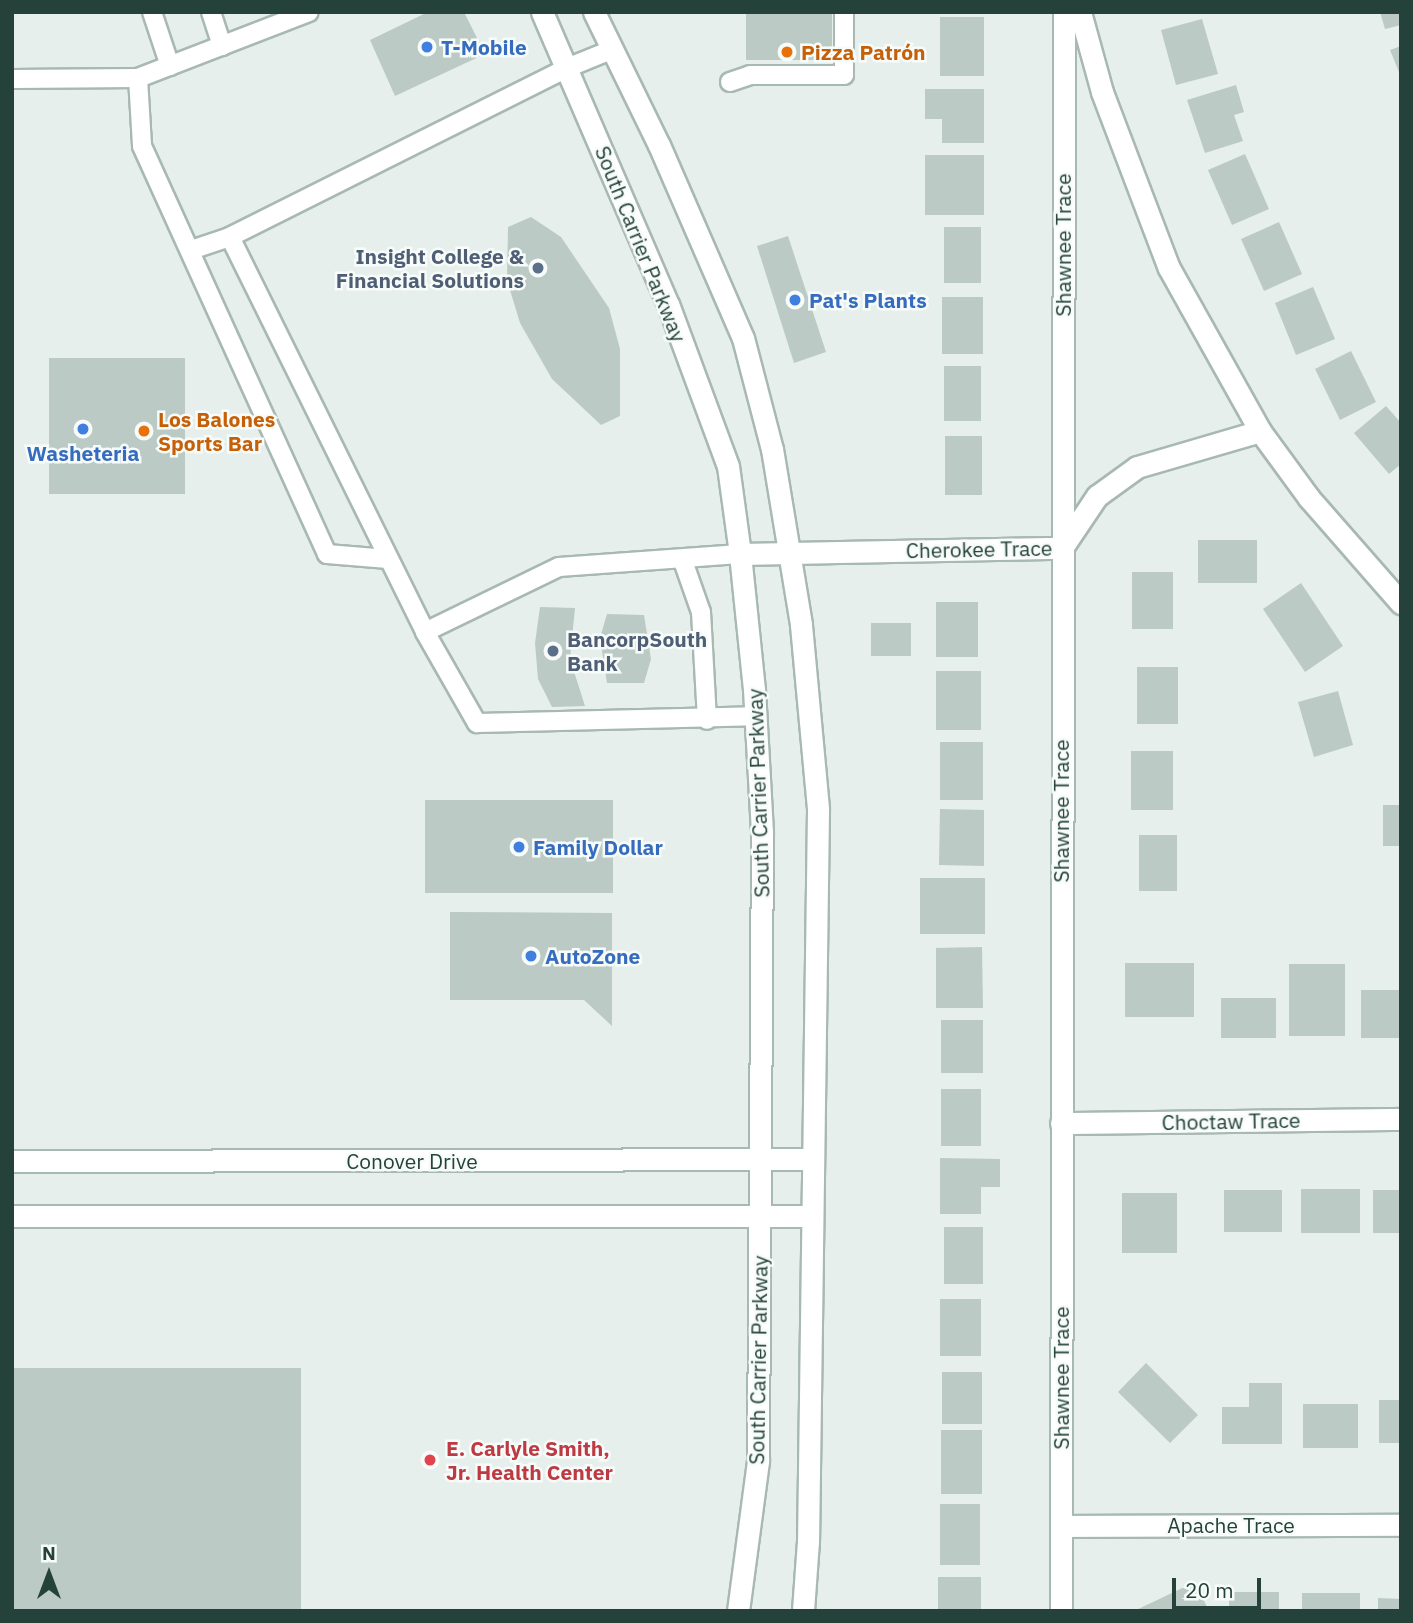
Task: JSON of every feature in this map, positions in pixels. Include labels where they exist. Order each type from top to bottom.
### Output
[{"type":"street","name":"South Carrier Parkway","points":[[542,12],[668,304],[728,466],[740,554],[755,716],[762,834],[758,1461],[738,1611]]},
{"type":"street","points":[[594,12],[659,145],[743,338],[772,449],[789,553],[818,810],[808,1541],[803,1611]]},
{"type":"street","name":"Shawnee Trace","points":[[1061,1611],[1064,12]]},
{"type":"street","points":[[1080,12],[1102,92],[1169,268],[1260,431],[1309,498],[1401,603]]},
{"type":"street","name":"Cherokee Trace","points":[[740,554],[1062,548],[1097,496],[1137,467],[1260,431]]},
{"type":"street","name":"Choctaw Trace","points":[[1061,1122],[1401,1119]]},
{"type":"street","name":"Conover Drive","points":[[12,1161],[813,1159]]},
{"type":"street","points":[[12,1216],[812,1216]]},
{"type":"street","name":"Apache Trace","points":[[1061,1526],[1401,1525]]},
{"type":"lane","points":[[152,12],[170,66]]},
{"type":"lane","points":[[211,12],[222,46]]},
{"type":"lane","points":[[12,79],[138,78],[309,12]]},
{"type":"lane","points":[[730,82],[750,75],[844,75],[844,12]]},
{"type":"lane","points":[[191,250],[230,237],[568,68],[611,50]]},
{"type":"lane","points":[[138,78],[142,146],[327,554],[388,559]]},
{"type":"lane","points":[[230,237],[425,632],[477,723],[707,720],[755,716]]},
{"type":"lane","points":[[425,632],[559,567],[683,561],[740,554]]},
{"type":"lane","points":[[683,561],[701,612],[707,720]]},
{"type":"building","name":"T-Mobile","points":[[428,12],[464,12],[485,54],[395,96],[370,40]]},
{"type":"building","points":[[746,12],[832,12],[832,60],[746,60]]},
{"type":"building","points":[[1380,12],[1401,12],[1401,25],[1385,29]]},
{"type":"building","points":[[940,17],[984,17],[984,76],[940,76]]},
{"type":"building","points":[[1202,19],[1218,74],[1176,85],[1161,30]]},
{"type":"building","points":[[1401,46],[1401,77],[1390,50]]},
{"type":"building","points":[[1236,85],[1244,112],[1234,115],[1243,141],[1205,153],[1187,100]]},
{"type":"building","points":[[925,89],[984,89],[984,143],[942,143],[942,119],[925,119]]},
{"type":"building","points":[[1245,154],[1269,209],[1232,225],[1208,170]]},
{"type":"building","points":[[925,155],[984,155],[984,215],[925,215]]},
{"type":"building","points":[[531,217],[561,237],[609,308],[620,349],[620,416],[601,425],[552,379],[520,323],[507,280],[508,227]]},
{"type":"building","points":[[1279,222],[1302,274],[1264,291],[1241,239]]},
{"type":"building","points":[[944,227],[981,227],[981,283],[944,283]]},
{"type":"building","points":[[788,236],[826,352],[794,363],[757,246]]},
{"type":"building","points":[[1313,287],[1335,339],[1296,355],[1275,303]]},
{"type":"building","points":[[942,297],[983,297],[983,354],[942,354]]},
{"type":"building","points":[[1351,351],[1376,402],[1340,420],[1315,369]]},
{"type":"building","points":[[49,358],[185,358],[185,494],[49,494]]},
{"type":"building","points":[[944,366],[981,366],[981,421],[944,421]]},
{"type":"building","points":[[1386,406],[1401,423],[1401,464],[1389,474],[1354,433]]},
{"type":"building","points":[[945,436],[982,436],[982,495],[945,495]]},
{"type":"building","points":[[1198,540],[1257,540],[1257,583],[1198,583]]},
{"type":"building","points":[[1132,572],[1173,572],[1173,629],[1132,629]]},
{"type":"building","points":[[1301,583],[1343,646],[1305,672],[1263,609]]},
{"type":"building","points":[[936,602],[978,602],[978,657],[936,657]]},
{"type":"building","name":"BancorpSouth Bank","points":[[540,607],[575,608],[570,659],[585,706],[552,707],[538,679],[535,643]]},
{"type":"building","name":"BancorpSouth Bank","points":[[607,614],[644,615],[651,659],[644,683],[607,683],[600,638]]},
{"type":"building","points":[[871,623],[911,623],[911,656],[871,656]]},
{"type":"building","points":[[1137,667],[1178,667],[1178,724],[1137,724]]},
{"type":"building","points":[[936,671],[981,671],[981,730],[936,730]]},
{"type":"building","points":[[1338,691],[1353,745],[1314,757],[1298,702]]},
{"type":"building","points":[[940,742],[983,742],[983,800],[940,800]]},
{"type":"building","points":[[1131,751],[1173,751],[1173,810],[1131,810]]},
{"type":"building","name":"Family Dollar","points":[[425,800],[613,800],[613,893],[425,893]]},
{"type":"building","points":[[1383,805],[1401,805],[1401,846],[1383,846]]},
{"type":"building","points":[[940,809],[984,810],[984,866],[939,865]]},
{"type":"building","points":[[1139,835],[1177,835],[1177,891],[1139,891]]},
{"type":"building","points":[[920,878],[985,878],[985,934],[920,934]]},
{"type":"building","name":"AutoZone","points":[[450,912],[612,913],[612,1026],[584,1000],[450,1000]]},
{"type":"building","points":[[982,947],[983,1008],[936,1008],[936,948]]},
{"type":"building","points":[[1125,963],[1194,963],[1194,1017],[1125,1017]]},
{"type":"building","points":[[1289,964],[1345,964],[1345,1036],[1289,1036]]},
{"type":"building","points":[[1361,990],[1401,990],[1401,1038],[1361,1038]]},
{"type":"building","points":[[1221,998],[1276,998],[1276,1038],[1221,1038]]},
{"type":"building","points":[[941,1020],[983,1020],[983,1073],[941,1073]]},
{"type":"building","points":[[941,1089],[981,1089],[981,1146],[941,1146]]},
{"type":"building","points":[[940,1158],[1000,1159],[1000,1187],[981,1187],[981,1214],[940,1214]]},
{"type":"building","points":[[1301,1189],[1360,1189],[1360,1233],[1301,1233]]},
{"type":"building","points":[[1224,1190],[1282,1190],[1282,1232],[1224,1232]]},
{"type":"building","points":[[1373,1190],[1401,1190],[1401,1233],[1373,1233]]},
{"type":"building","points":[[1122,1193],[1177,1193],[1177,1253],[1122,1253]]},
{"type":"building","points":[[944,1227],[983,1227],[983,1284],[944,1284]]},
{"type":"building","points":[[940,1299],[981,1299],[981,1356],[940,1356]]},
{"type":"building","points":[[1146,1363],[1198,1415],[1170,1443],[1118,1392]]},
{"type":"building","points":[[12,1368],[301,1368],[301,1611],[12,1611]]},
{"type":"building","points":[[942,1372],[982,1372],[982,1424],[942,1424]]},
{"type":"building","points":[[1249,1383],[1282,1383],[1282,1444],[1222,1444],[1222,1407],[1249,1407]]},
{"type":"building","points":[[1379,1400],[1401,1400],[1401,1443],[1379,1443]]},
{"type":"building","points":[[1303,1404],[1358,1404],[1358,1448],[1303,1448]]},
{"type":"building","points":[[941,1430],[982,1430],[982,1494],[941,1494]]},
{"type":"building","points":[[940,1504],[980,1504],[980,1565],[940,1565]]},
{"type":"building","points":[[938,1577],[981,1577],[981,1611],[938,1611]]},
{"type":"building","points":[[1195,1582],[1209,1611],[1134,1611]]},
{"type":"building","points":[[1229,1592],[1279,1592],[1279,1611],[1229,1611]]},
{"type":"building","points":[[1302,1593],[1360,1593],[1360,1611],[1302,1611]]},
{"type":"building","points":[[1378,1598],[1401,1599],[1401,1611],[1378,1611]]},
{"type":"place","name":"T-Mobile","points":[[427,47]]},
{"type":"place","name":"Pizza Patrón","points":[[787,52]]},
{"type":"place","name":"Insight College & Financial Solutions","points":[[538,268]]},
{"type":"place","name":"Pat's Plants","points":[[795,300]]},
{"type":"place","name":"Washeteria","points":[[83,429]]},
{"type":"place","name":"Los Balones Sports Bar","points":[[144,431]]},
{"type":"place","name":"BancorpSouth Bank","points":[[553,651]]},
{"type":"place","name":"Family Dollar","points":[[519,847]]},
{"type":"place","name":"AutoZone","points":[[531,956]]},
{"type":"place","name":"E. Carlyle Smith, Jr. Health Center","points":[[430,1460]]}]
